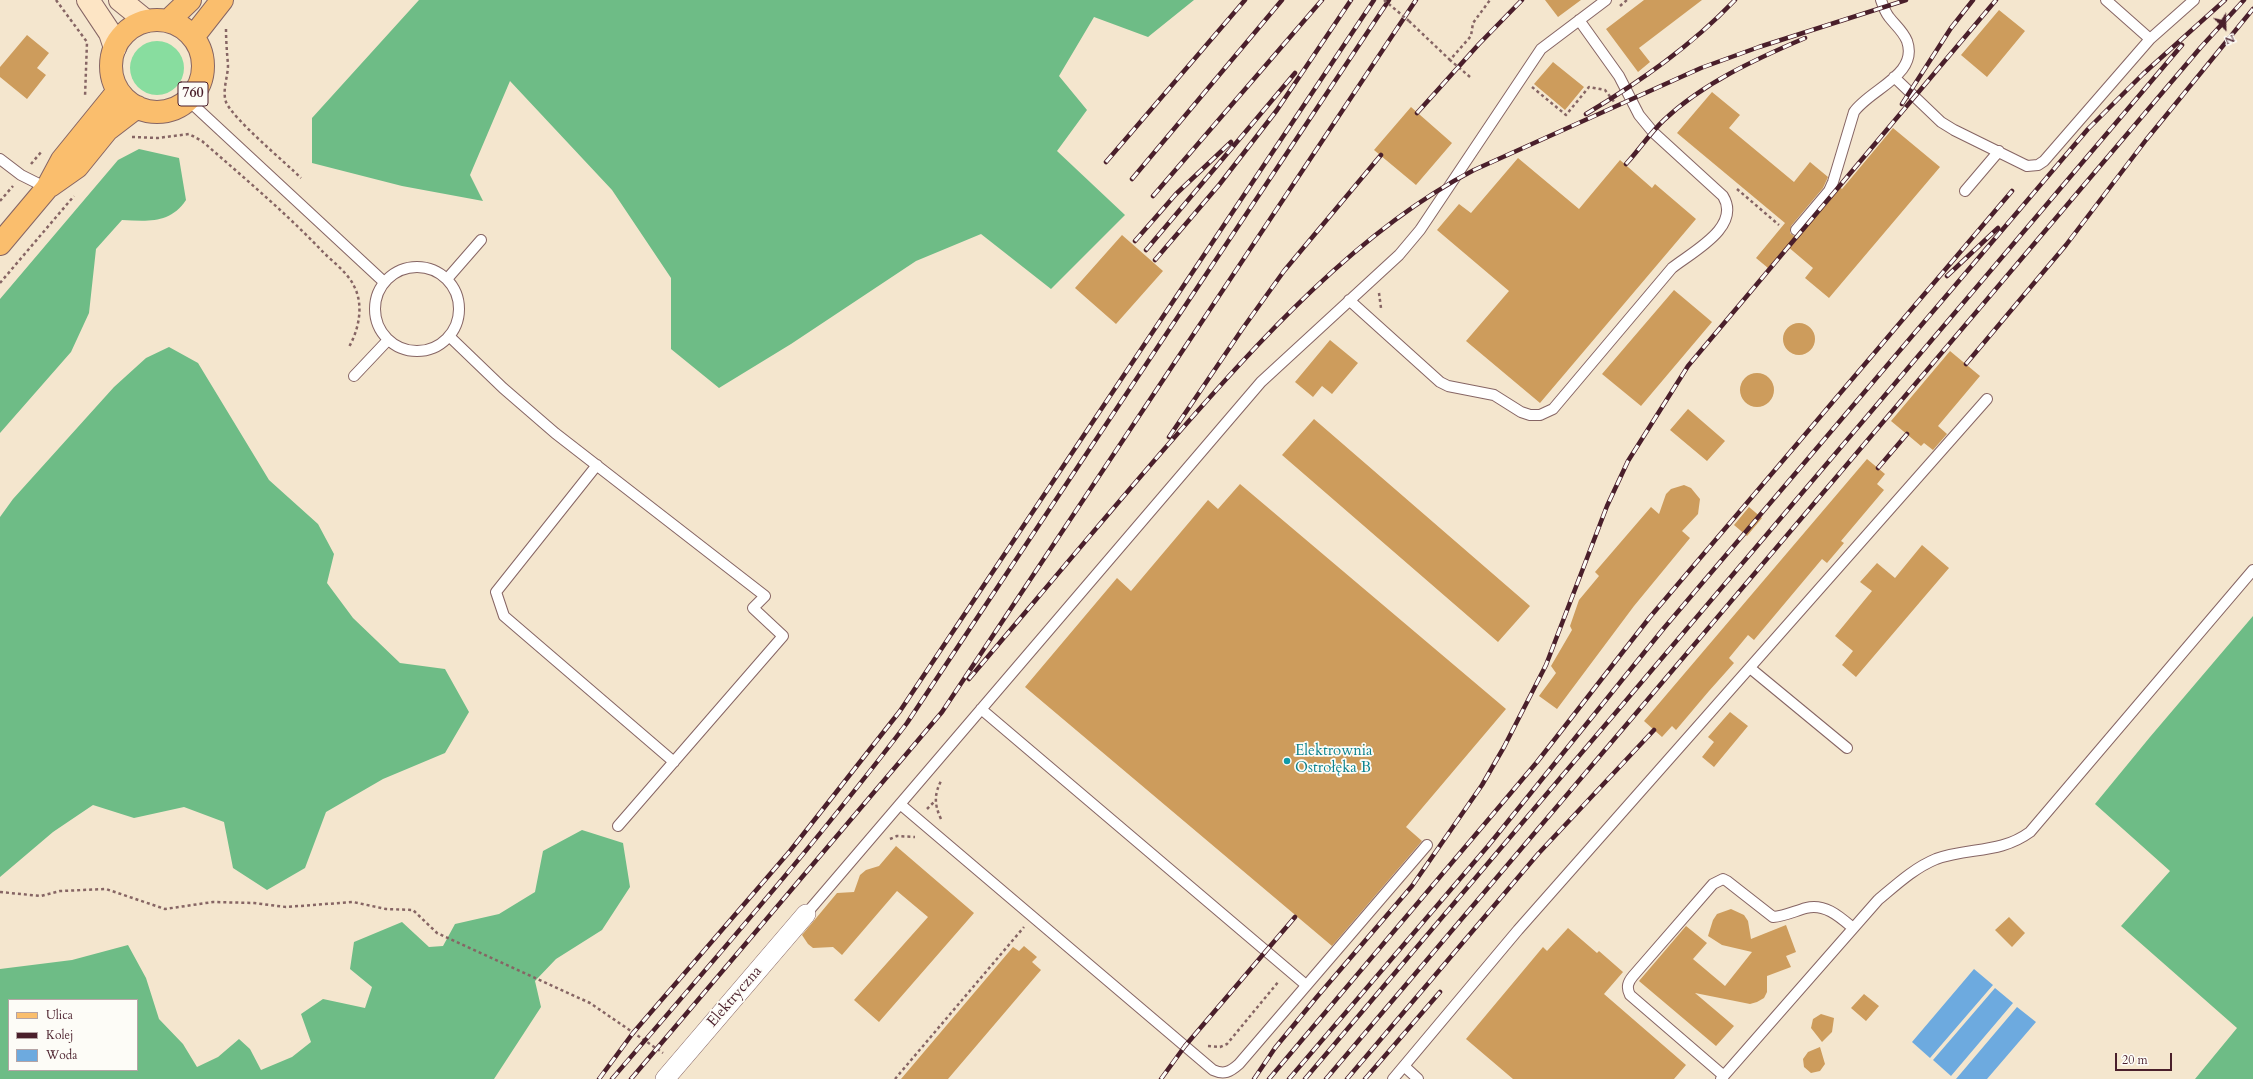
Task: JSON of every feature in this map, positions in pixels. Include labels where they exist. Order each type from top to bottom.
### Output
[{"type":"main road","points":[[88,0],[110,33],[115,48]]},
{"type":"main road","points":[[120,0],[146,21]]},
{"type":"main road","points":[[168,21],[177,15],[190,0]]},
{"type":"main road","points":[[0,244],[47,188],[62,160],[118,91],[111,70],[111,58],[115,48],[127,30],[146,21],[168,21],[185,29],[193,37],[218,5]]},
{"type":"main road","name":"760","points":[[118,91],[137,107],[150,111],[164,111],[177,107],[188,100],[196,90],[203,69],[200,52],[193,37]]},
{"type":"main road","points":[[47,188],[77,167],[107,130],[137,107]]},
{"type":"street","name":"Elektryczna","points":[[665,1079],[806,914]]},
{"type":"lane","points":[[806,914],[1261,382],[1399,255],[1420,230],[1541,49],[1606,0]]},
{"type":"lane","points":[[1796,230],[1829,191],[1854,112],[1867,97],[1894,77],[1908,62],[1909,49],[1907,39],[1888,16],[1880,0]]},
{"type":"lane","points":[[2106,0],[2150,38]]},
{"type":"lane","points":[[1894,77],[1941,122],[1954,130],[2027,166],[2038,165],[2044,161],[2150,38],[2194,0]]},
{"type":"lane","points":[[1349,300],[1440,382],[1448,386],[1494,395],[1521,412],[1540,415],[1553,409],[1672,268],[1695,253],[1713,236],[1725,220],[1728,204],[1723,196],[1654,132],[1639,115],[1620,76],[1579,20]]},
{"type":"lane","points":[[188,100],[384,282]]},
{"type":"lane","points":[[1965,191],[1999,151]]},
{"type":"lane","points":[[0,159],[21,175],[47,188]]},
{"type":"lane","points":[[447,279],[481,240]]},
{"type":"lane","points":[[416,267],[438,272],[447,279],[455,289],[459,307],[456,326],[450,337],[441,344],[420,352],[397,347],[388,340],[380,330],[375,318],[375,304],[384,282],[394,273],[405,268],[416,267]]},
{"type":"lane","points":[[450,337],[509,393],[555,433],[765,596],[753,608],[783,636],[618,826]]},
{"type":"lane","points":[[354,376],[388,340]]},
{"type":"lane","points":[[1393,1079],[1518,930],[1987,399]]},
{"type":"lane","points":[[597,465],[496,592],[504,616],[674,762]]},
{"type":"lane","points":[[1854,928],[1830,910],[1817,907],[1808,907],[1780,917],[1773,917],[1724,879],[1713,884],[1633,976],[1629,982],[1628,989],[1630,995],[1722,1077],[1854,928],[1878,900],[1911,873],[1936,860],[1958,854],[2004,847],[2018,841],[2030,832],[2253,570]]},
{"type":"lane","points":[[1750,668],[1847,748]]},
{"type":"lane","points":[[981,709],[1306,985]]},
{"type":"lane","points":[[900,804],[1219,1073],[1226,1073],[1238,1064],[1427,844]]},
{"type":"lane","points":[[1404,1066],[1418,1079]]},
{"type":"path","points":[[56,0],[87,42],[85,100]]},
{"type":"path","points":[[1384,0],[1470,77]]},
{"type":"path","points":[[1450,60],[1471,36],[1473,23],[1490,0]]},
{"type":"path","points":[[1615,9],[1627,0]]},
{"type":"path","points":[[218,5],[226,22],[226,55],[228,66],[224,92],[226,102],[261,140],[301,178]]},
{"type":"path","points":[[1529,84],[1566,115],[1589,87],[1605,90],[1617,105]]},
{"type":"path","points":[[128,137],[158,138],[189,134],[202,141],[302,230],[354,285],[359,302],[358,322],[355,337],[349,347]]},
{"type":"path","points":[[0,201],[47,145]]},
{"type":"path","points":[[1733,185],[1779,225]]},
{"type":"path","points":[[0,283],[74,195]]},
{"type":"path","points":[[943,822],[935,801],[936,791],[948,773]]},
{"type":"path","points":[[886,842],[897,836],[917,838]]},
{"type":"path","points":[[0,892],[41,896],[60,891],[106,889],[165,909],[213,902],[254,903],[286,907],[353,902],[386,909],[413,910],[442,935],[590,1003],[678,1064]]},
{"type":"path","points":[[895,1079],[1026,926],[1020,921]]},
{"type":"path","points":[[1206,1046],[1220,1047],[1227,1044],[1289,970]]},
{"type":"green space","points":[[419,0],[1194,0],[1148,37],[1094,17],[1059,76],[1087,110],[1057,151],[1125,215],[1051,289],[981,234],[916,261],[791,344],[719,388],[671,349],[671,278],[612,190],[510,81],[470,175],[483,201],[402,186],[312,163],[312,118]]},
{"type":"green space","points":[[157,41],[167,43],[176,49],[182,58],[184,68],[182,78],[176,87],[167,93],[157,95],[147,93],[138,87],[132,78],[130,68],[132,58],[138,49],[147,43]]},
{"type":"green space","points":[[139,149],[179,158],[186,200],[180,208],[166,217],[141,221],[122,220],[96,249],[89,313],[71,352],[0,433],[0,299],[118,160]]},
{"type":"green space","points":[[169,347],[198,363],[269,480],[318,524],[334,554],[327,583],[353,618],[400,663],[445,669],[469,712],[445,753],[383,779],[326,812],[305,868],[267,890],[233,868],[224,822],[184,807],[134,818],[93,805],[53,832],[0,877],[0,517],[13,499],[114,387],[146,358]]},
{"type":"green space","points":[[2253,616],[2253,1079],[2195,1079],[2237,1028],[2121,926],[2170,871],[2095,804]]},
{"type":"green space","points":[[582,830],[623,843],[630,887],[602,930],[556,959],[535,981],[541,1007],[494,1079],[0,1079],[0,969],[72,960],[128,945],[146,978],[159,1019],[183,1044],[197,1067],[218,1057],[239,1039],[250,1049],[261,1070],[292,1057],[311,1042],[301,1014],[323,999],[365,1008],[372,987],[350,969],[354,942],[402,922],[429,947],[443,946],[455,924],[499,914],[535,892],[543,851]]},
{"type":"water","points":[[1974,969],[1993,985],[1930,1058],[1912,1042]]},
{"type":"water","points":[[1995,988],[2013,1003],[1951,1076],[1933,1060]]},
{"type":"water","points":[[2017,1007],[2036,1022],[1987,1079],[1956,1079]]},
{"type":"building","points":[[1545,0],[1581,0],[1558,17]]},
{"type":"building","points":[[1644,0],[1702,0],[1639,48],[1650,62],[1638,72],[1606,29]]},
{"type":"building","points":[[1999,10],[2025,31],[1987,77],[1961,55]]},
{"type":"building","points":[[27,35],[49,53],[37,68],[46,75],[27,99],[0,77],[0,67]]},
{"type":"building","points":[[1553,62],[1584,87],[1565,110],[1534,84]]},
{"type":"building","points":[[1712,92],[1740,115],[1729,128],[1794,182],[1810,162],[1828,177],[1823,188],[1791,226],[1790,233],[1794,236],[1801,234],[1834,195],[1838,186],[1842,189],[1893,128],[1940,167],[1829,298],[1805,278],[1813,268],[1787,246],[1768,268],[1756,258],[1785,223],[1677,133]]},
{"type":"building","points":[[1411,107],[1452,143],[1416,185],[1374,150]]},
{"type":"building","points":[[1518,158],[1579,209],[1620,160],[1652,188],[1655,184],[1696,219],[1540,403],[1466,341],[1509,291],[1437,230],[1459,204],[1471,213]]},
{"type":"building","points":[[1122,235],[1163,271],[1116,324],[1075,288]]},
{"type":"building","points":[[1674,290],[1712,322],[1641,406],[1602,374]]},
{"type":"building","points":[[1796,323],[1802,323],[1811,327],[1815,339],[1811,351],[1802,355],[1796,355],[1787,351],[1783,342],[1783,336],[1787,327]]},
{"type":"building","points":[[1330,340],[1358,363],[1332,394],[1322,386],[1313,397],[1295,382]]},
{"type":"building","points":[[1950,351],[1980,376],[1938,426],[1947,434],[1933,450],[1924,443],[1921,446],[1891,421]]},
{"type":"building","points":[[1757,373],[1769,378],[1774,390],[1769,402],[1757,407],[1745,402],[1740,390],[1745,378]]},
{"type":"building","points":[[1688,409],[1725,441],[1707,461],[1670,430]]},
{"type":"building","points":[[1314,419],[1530,606],[1498,642],[1282,455]]},
{"type":"building","points":[[1867,459],[1885,474],[1877,484],[1884,490],[1841,541],[1844,543],[1827,563],[1822,559],[1754,640],[1748,635],[1729,658],[1734,663],[1676,730],[1672,726],[1662,737],[1644,721]]},
{"type":"building","name":"Elektrownia Ostrołęka B","points":[[1240,484],[1506,709],[1406,827],[1422,841],[1332,946],[1025,687],[1117,578],[1131,591],[1208,500],[1218,509]]},
{"type":"building","points":[[1684,485],[1691,488],[1700,499],[1698,514],[1682,531],[1690,538],[1634,606],[1557,709],[1539,696],[1556,673],[1551,666],[1572,630],[1570,626],[1579,600],[1599,576],[1595,572],[1651,507],[1659,514],[1666,494],[1671,489]]},
{"type":"building","points":[[1749,507],[1762,518],[1747,536],[1734,525]]},
{"type":"building","points":[[1922,545],[1949,568],[1856,677],[1842,665],[1853,651],[1835,636],[1872,591],[1860,582],[1877,563],[1895,578]]},
{"type":"building","points":[[1730,712],[1748,726],[1714,767],[1702,757],[1714,742],[1708,737]]},
{"type":"building","points":[[896,846],[974,913],[879,1022],[854,1000],[928,917],[897,891],[842,955],[833,947],[813,948],[808,944],[802,935],[837,893],[854,892],[860,875],[866,870],[879,866]]},
{"type":"building","points":[[1731,909],[1744,915],[1748,921],[1751,939],[1786,925],[1796,952],[1786,956],[1791,967],[1767,976],[1767,992],[1764,998],[1757,1002],[1750,1004],[1695,993],[1734,1026],[1716,1046],[1639,981],[1686,926],[1707,943],[1693,959],[1725,986],[1752,952],[1722,945],[1708,936],[1713,920],[1717,914]]},
{"type":"building","points":[[2009,917],[2025,933],[2012,947],[1995,930]]},
{"type":"building","points":[[1568,928],[1597,953],[1599,951],[1623,972],[1604,994],[1686,1065],[1674,1079],[1513,1079],[1466,1039],[1543,947],[1547,951]]},
{"type":"building","points":[[1024,946],[1037,957],[1032,962],[1041,970],[948,1079],[901,1079],[1013,947],[1019,951]]},
{"type":"building","points":[[1864,994],[1879,1006],[1866,1021],[1851,1008]]},
{"type":"building","points":[[1821,1014],[1834,1018],[1832,1032],[1822,1042],[1811,1028],[1813,1019]]},
{"type":"building","points":[[1820,1047],[1825,1064],[1820,1071],[1811,1073],[1804,1067],[1803,1059],[1808,1052]]},
{"type":"railway","points":[[1106,162],[1245,0]]},
{"type":"railway","points":[[1132,179],[1282,0]]},
{"type":"railway","points":[[1153,196],[1322,0]]},
{"type":"railway","points":[[1155,260],[1219,185],[1277,110],[1351,0]]},
{"type":"railway","points":[[599,1079],[633,1033],[790,851],[900,711],[1374,0]]},
{"type":"railway","points":[[612,1079],[799,859],[907,723],[1389,0]]},
{"type":"railway","points":[[631,1079],[942,712],[1416,0]]},
{"type":"railway","points":[[1417,113],[1479,44],[1522,0]]},
{"type":"railway","points":[[1586,114],[1646,76],[1665,62],[1701,33],[1735,0]]},
{"type":"railway","points":[[969,679],[1147,469],[1240,364],[1312,291],[1350,256],[1390,224],[1431,195],[1474,170],[1701,68],[1759,47],[1906,0]]},
{"type":"railway","points":[[1902,104],[1951,28],[1973,0]]},
{"type":"railway","points":[[1254,1079],[1275,1048],[1412,886],[1482,785],[1504,747],[1546,665],[1607,506],[1628,461],[1688,366],[1996,0]]},
{"type":"railway","points":[[1289,1079],[1488,846],[1664,628],[2088,129],[2143,74],[2225,0]]},
{"type":"railway","points":[[1326,1079],[2201,47],[2244,0]]},
{"type":"railway","points":[[1966,364],[2066,245],[2146,140],[2253,9]]},
{"type":"railway","points":[[1626,164],[1664,120],[1679,107],[1713,83],[1749,63],[1805,38]]},
{"type":"railway","points":[[1305,1079],[2182,45]]},
{"type":"railway","points":[[1146,250],[1295,73]]},
{"type":"railway","points":[[1135,241],[1176,194],[1231,142]]},
{"type":"railway","points":[[1169,437],[1243,328],[1284,271],[1381,155]]},
{"type":"railway","points":[[1269,1079],[1537,762],[1650,617],[2012,191]]},
{"type":"railway","points":[[1947,276],[1998,228]]},
{"type":"railway","points":[[1878,468],[1907,434]]},
{"type":"railway","points":[[1347,1079],[1538,854],[1654,730]]},
{"type":"railway","points":[[1161,1079],[1185,1046],[1295,917]]},
{"type":"railway","points":[[1365,1079],[1440,992]]},
{"type":"place","name":"Elektrownia Ostrołęka B","points":[[1287,761]]}]
